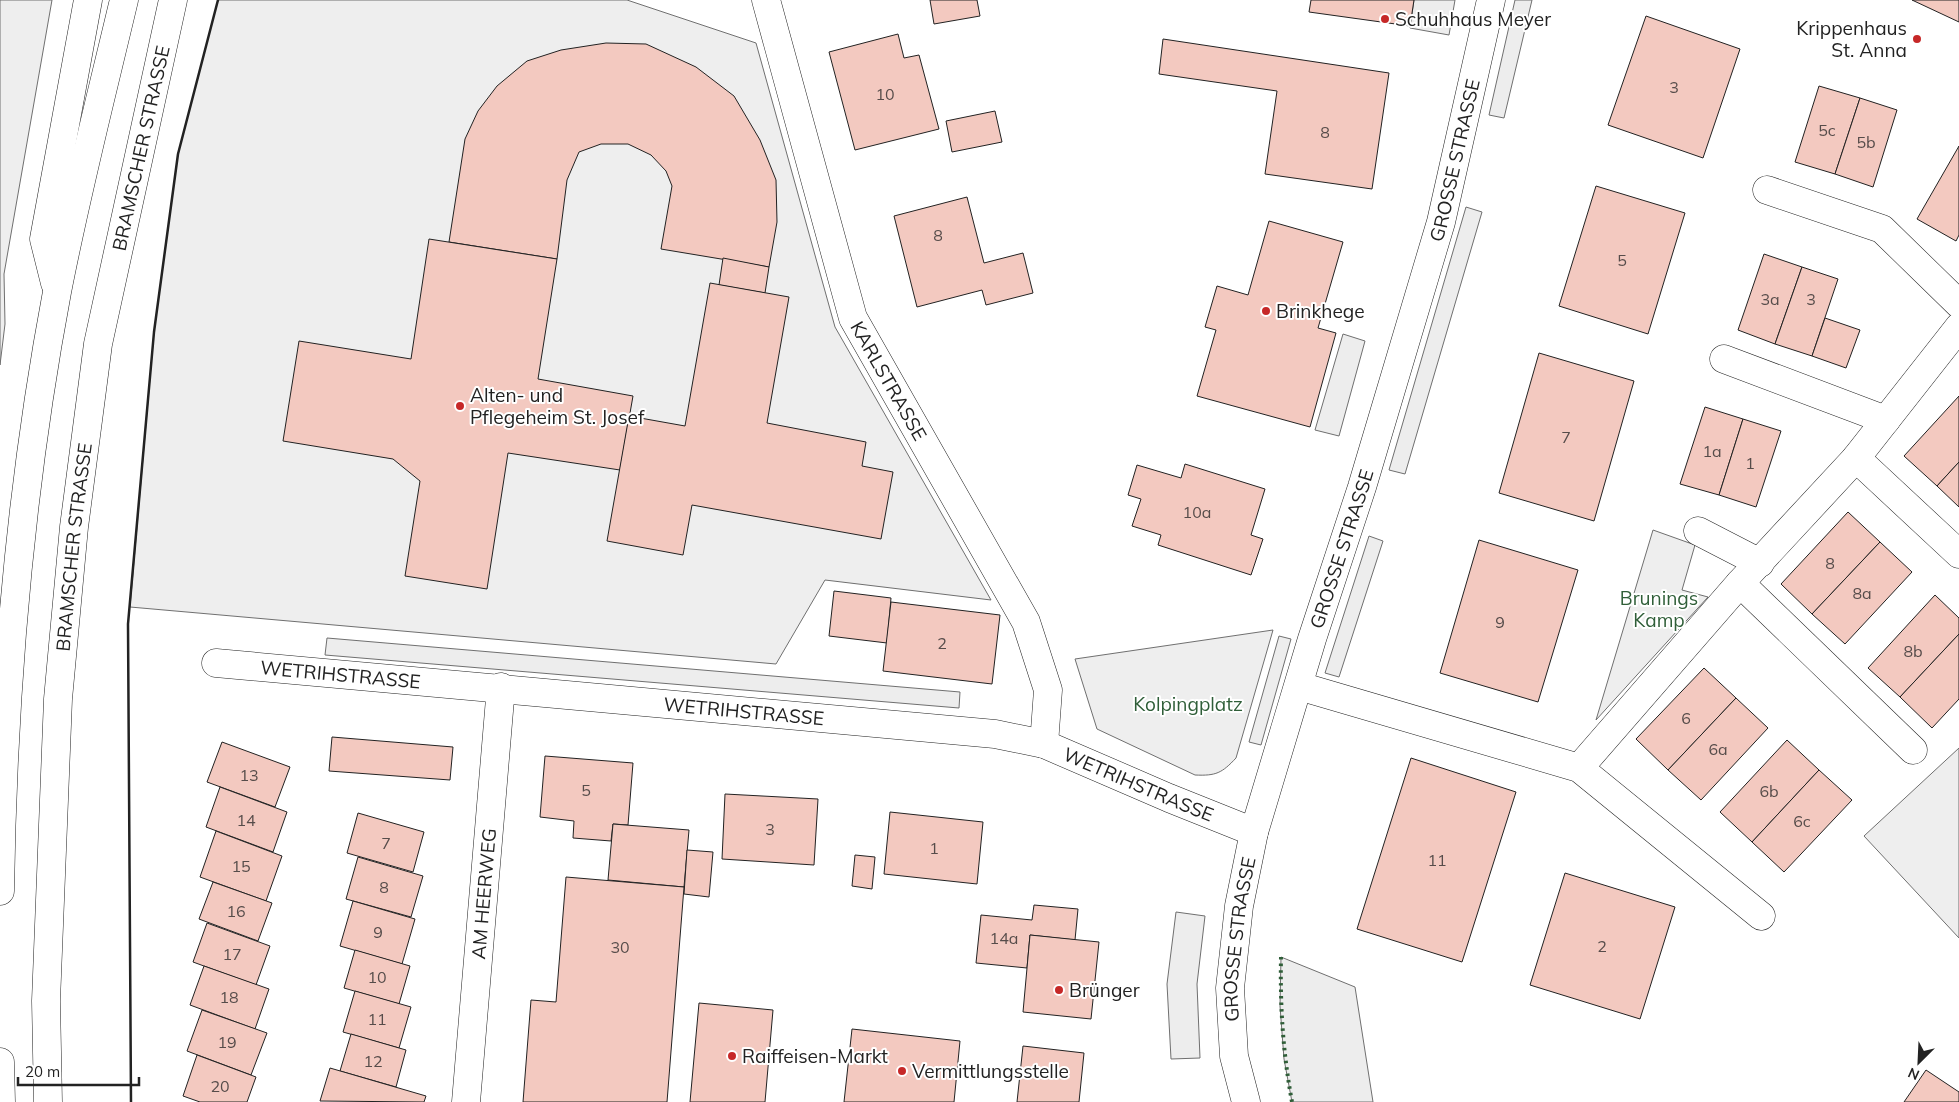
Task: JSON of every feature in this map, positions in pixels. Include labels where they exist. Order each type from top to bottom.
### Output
[{"type":"main road","points":[[57,291],[44,239],[88,0]]},
{"type":"main road","points":[[0,891],[8,674],[23,523],[57,291],[124,0]]},
{"type":"main road","name":"BRAMSCHER STRASSE","points":[[48,1102],[46,1001],[58,699],[74,527],[98,344],[173,0]]},
{"type":"main road","name":"KARLSTRASSE","points":[[766,0],[853,318],[1026,622],[1048,690],[1044,744]]},
{"type":"main road","name":"GROSSE STRASSE","points":[[1246,1102],[1234,1056],[1230,988],[1239,906],[1254,832],[1298,686],[1362,487],[1441,222],[1491,0]]},
{"type":"main road","points":[[1767,190],[1882,229],[1959,304]]},
{"type":"main road","points":[[1579,768],[1740,583],[1856,458],[1959,327]]},
{"type":"main road","points":[[1724,358],[1886,420]]},
{"type":"main road","points":[[1856,458],[1959,554]]},
{"type":"main road","points":[[1698,531],[1760,563]]},
{"type":"main road","points":[[1740,583],[1913,750]]},
{"type":"main road","name":"WETRIHSTRASSE","points":[[216,663],[501,687],[995,734],[1044,744],[1168,798],[1254,832]]},
{"type":"main road","points":[[1298,686],[1579,768],[1761,916]]},
{"type":"main road","name":"AM HEERWEG","points":[[466,1102],[501,687]]},
{"type":"main road","points":[[0,1062],[1,1102]]},
{"type":"green space","points":[[0,0],[52,0],[4,274],[5,324],[0,365]]},
{"type":"green space","points":[[218,0],[627,0],[756,43],[835,327],[991,600],[825,580],[776,664],[130,607],[154,332],[178,154]]},
{"type":"green space","name":"Brunings Kamp","points":[[1653,530],[1695,545],[1682,590],[1708,597],[1596,720]]},
{"type":"green space","name":"Kolpingplatz","points":[[1273,630],[1236,758],[1222,770],[1214,774],[1195,775],[1097,729],[1075,659]]},
{"type":"green space","points":[[1959,748],[1959,938],[1864,836]]},
{"type":"shaded area","points":[[1414,0],[1455,0],[1449,35],[1410,28]]},
{"type":"shaded area","points":[[1515,0],[1532,0],[1504,118],[1489,115]]},
{"type":"shaded area","points":[[1466,207],[1482,212],[1405,474],[1389,470]]},
{"type":"shaded area","points":[[1343,334],[1365,341],[1339,436],[1315,430]]},
{"type":"shaded area","points":[[1369,536],[1383,541],[1339,677],[1325,673]]},
{"type":"shaded area","points":[[1279,636],[1291,639],[1261,745],[1249,742]]},
{"type":"shaded area","points":[[327,638],[960,692],[959,708],[325,655]]},
{"type":"shaded area","points":[[1176,912],[1205,916],[1197,984],[1200,1058],[1171,1059],[1167,984]]},
{"type":"shaded area","points":[[1281,957],[1355,987],[1373,1102],[1292,1102],[1284,1059],[1280,1006]]},
{"type":"building","points":[[930,0],[977,0],[980,16],[934,24]]},
{"type":"building","name":"Schuhhaus Meyer","points":[[1311,0],[1414,0],[1410,26],[1309,12]]},
{"type":"building","points":[[1912,0],[1959,0],[1959,22]]},
{"type":"building","points":[[1646,16],[1740,49],[1703,158],[1608,125]]},
{"type":"building","points":[[898,34],[904,58],[919,55],[939,129],[855,150],[829,52]]},
{"type":"building","points":[[1163,39],[1389,73],[1372,189],[1265,174],[1277,91],[1159,74]]},
{"type":"building","points":[[606,43],[646,44],[696,67],[734,96],[760,140],[776,180],[777,222],[769,267],[661,249],[672,186],[666,171],[651,155],[628,144],[601,144],[579,152],[567,180],[557,259],[449,242],[465,139],[478,111],[497,86],[527,61],[561,50]]},
{"type":"building","points":[[1819,86],[1860,98],[1835,174],[1795,162]]},
{"type":"building","points":[[1860,98],[1897,110],[1873,187],[1835,174]]},
{"type":"building","points":[[995,111],[1002,142],[952,152],[946,121]]},
{"type":"building","points":[[1959,146],[1959,235],[1956,241],[1917,219]]},
{"type":"building","points":[[1596,186],[1685,213],[1648,334],[1559,306]]},
{"type":"building","points":[[967,197],[984,263],[1023,253],[1033,293],[986,305],[982,290],[917,307],[894,216]]},
{"type":"building","name":"Brinkhege","points":[[1269,221],[1343,242],[1318,328],[1336,333],[1310,427],[1197,396],[1216,330],[1205,327],[1217,286],[1248,295]]},
{"type":"building","name":"Alten- und Pflegeheim St. Josef","points":[[429,239],[557,259],[538,379],[633,396],[620,470],[508,453],[487,589],[405,576],[420,481],[393,459],[283,441],[299,341],[411,359]]},
{"type":"building","points":[[1764,254],[1802,267],[1775,344],[1738,330]]},
{"type":"building","points":[[723,258],[769,267],[765,293],[719,285]]},
{"type":"building","points":[[1802,267],[1838,279],[1812,356],[1775,344]]},
{"type":"building","points":[[710,283],[789,297],[767,423],[866,442],[862,466],[893,472],[881,539],[692,505],[683,555],[607,541],[629,416],[685,426]]},
{"type":"building","points":[[1825,318],[1860,330],[1846,368],[1812,356]]},
{"type":"building","points":[[1539,353],[1634,381],[1594,521],[1499,493]]},
{"type":"building","points":[[1959,396],[1959,462],[1937,486],[1904,456]]},
{"type":"building","points":[[1705,407],[1743,419],[1719,495],[1680,484]]},
{"type":"building","points":[[1743,419],[1781,431],[1756,507],[1719,495]]},
{"type":"building","points":[[1959,462],[1959,507],[1937,486]]},
{"type":"building","points":[[1185,464],[1265,489],[1251,535],[1263,539],[1251,575],[1158,545],[1161,535],[1132,526],[1141,499],[1128,495],[1137,465],[1181,478]]},
{"type":"building","points":[[1848,512],[1880,542],[1812,614],[1781,584]]},
{"type":"building","points":[[1479,540],[1578,570],[1538,702],[1440,673]]},
{"type":"building","points":[[1880,542],[1912,572],[1845,644],[1812,614]]},
{"type":"building","points":[[834,591],[891,598],[887,643],[829,636]]},
{"type":"building","points":[[1935,595],[1959,618],[1959,634],[1900,697],[1868,668]]},
{"type":"building","points":[[891,602],[1000,615],[992,684],[883,671]]},
{"type":"building","points":[[1959,634],[1959,699],[1932,728],[1900,697]]},
{"type":"building","points":[[1704,668],[1736,698],[1668,770],[1636,739]]},
{"type":"building","points":[[1736,698],[1768,728],[1701,800],[1668,770]]},
{"type":"building","points":[[332,737],[453,747],[450,780],[329,771]]},
{"type":"building","points":[[1787,740],[1819,770],[1752,842],[1720,812]]},
{"type":"building","points":[[222,742],[290,767],[275,807],[207,782]]},
{"type":"building","points":[[545,756],[633,763],[628,825],[613,824],[611,841],[573,838],[574,821],[540,817]]},
{"type":"building","points":[[1411,758],[1516,792],[1462,962],[1357,929]]},
{"type":"building","points":[[1819,770],[1852,800],[1784,872],[1752,842]]},
{"type":"building","points":[[220,787],[287,812],[273,852],[206,827]]},
{"type":"building","points":[[725,794],[818,799],[814,865],[722,859]]},
{"type":"building","points":[[890,812],[983,822],[977,884],[884,874]]},
{"type":"building","points":[[358,813],[424,832],[413,872],[347,853]]},
{"type":"building","points":[[613,824],[689,830],[684,887],[608,880]]},
{"type":"building","points":[[216,831],[282,856],[266,901],[200,877]]},
{"type":"building","points":[[687,850],[713,852],[709,897],[684,894]]},
{"type":"building","points":[[855,855],[875,857],[872,889],[852,886]]},
{"type":"building","points":[[358,857],[423,876],[411,917],[346,899]]},
{"type":"building","points":[[1565,873],[1675,907],[1640,1019],[1530,985]]},
{"type":"building","points":[[566,877],[684,887],[667,1102],[523,1102],[531,1000],[556,1002]]},
{"type":"building","points":[[213,882],[272,903],[258,941],[199,919]]},
{"type":"building","points":[[353,901],[415,919],[402,964],[340,946]]},
{"type":"building","points":[[1034,905],[1078,909],[1075,940],[1030,935],[1027,968],[976,963],[981,915],[1032,920]]},
{"type":"building","points":[[207,923],[270,946],[256,985],[193,962]]},
{"type":"building","name":"Brünger","points":[[1030,935],[1099,942],[1091,1019],[1023,1012]]},
{"type":"building","points":[[355,950],[410,966],[399,1004],[344,988]]},
{"type":"building","points":[[204,966],[269,989],[255,1029],[190,1005]]},
{"type":"building","points":[[355,991],[411,1007],[399,1048],[343,1032]]},
{"type":"building","name":"Raiffeisen-Markt","points":[[699,1003],[773,1010],[765,1102],[690,1102]]},
{"type":"building","points":[[202,1010],[267,1033],[251,1075],[187,1051]]},
{"type":"building","name":"Vermittlungsstelle","points":[[852,1029],[960,1041],[954,1102],[844,1102]]},
{"type":"building","points":[[351,1034],[406,1050],[396,1087],[340,1071]]},
{"type":"building","points":[[1023,1046],[1084,1053],[1079,1102],[1017,1102]]},
{"type":"building","points":[[197,1055],[256,1077],[247,1102],[200,1102],[183,1096]]},
{"type":"building","points":[[330,1068],[426,1096],[424,1102],[320,1101]]},
{"type":"building","points":[[1926,1070],[1959,1092],[1959,1102],[1904,1102]]},
{"type":"hedge","points":[[1281,957],[1283,1030],[1292,1102]]},
{"type":"wall","points":[[131,1102],[128,624],[154,332],[178,154],[218,0]]},
{"type":"place","name":"Schuhhaus Meyer","points":[[1385,19]]},
{"type":"place","name":"Krippenhaus St. Anna","points":[[1917,39]]},
{"type":"place","name":"Brinkhege","points":[[1266,311]]},
{"type":"place","name":"Alten- und Pflegeheim St. Josef","points":[[460,406]]},
{"type":"place","name":"Brünger","points":[[1059,990]]},
{"type":"place","name":"Raiffeisen-Markt","points":[[732,1056]]},
{"type":"place","name":"Vermittlungsstelle","points":[[902,1071]]}]
